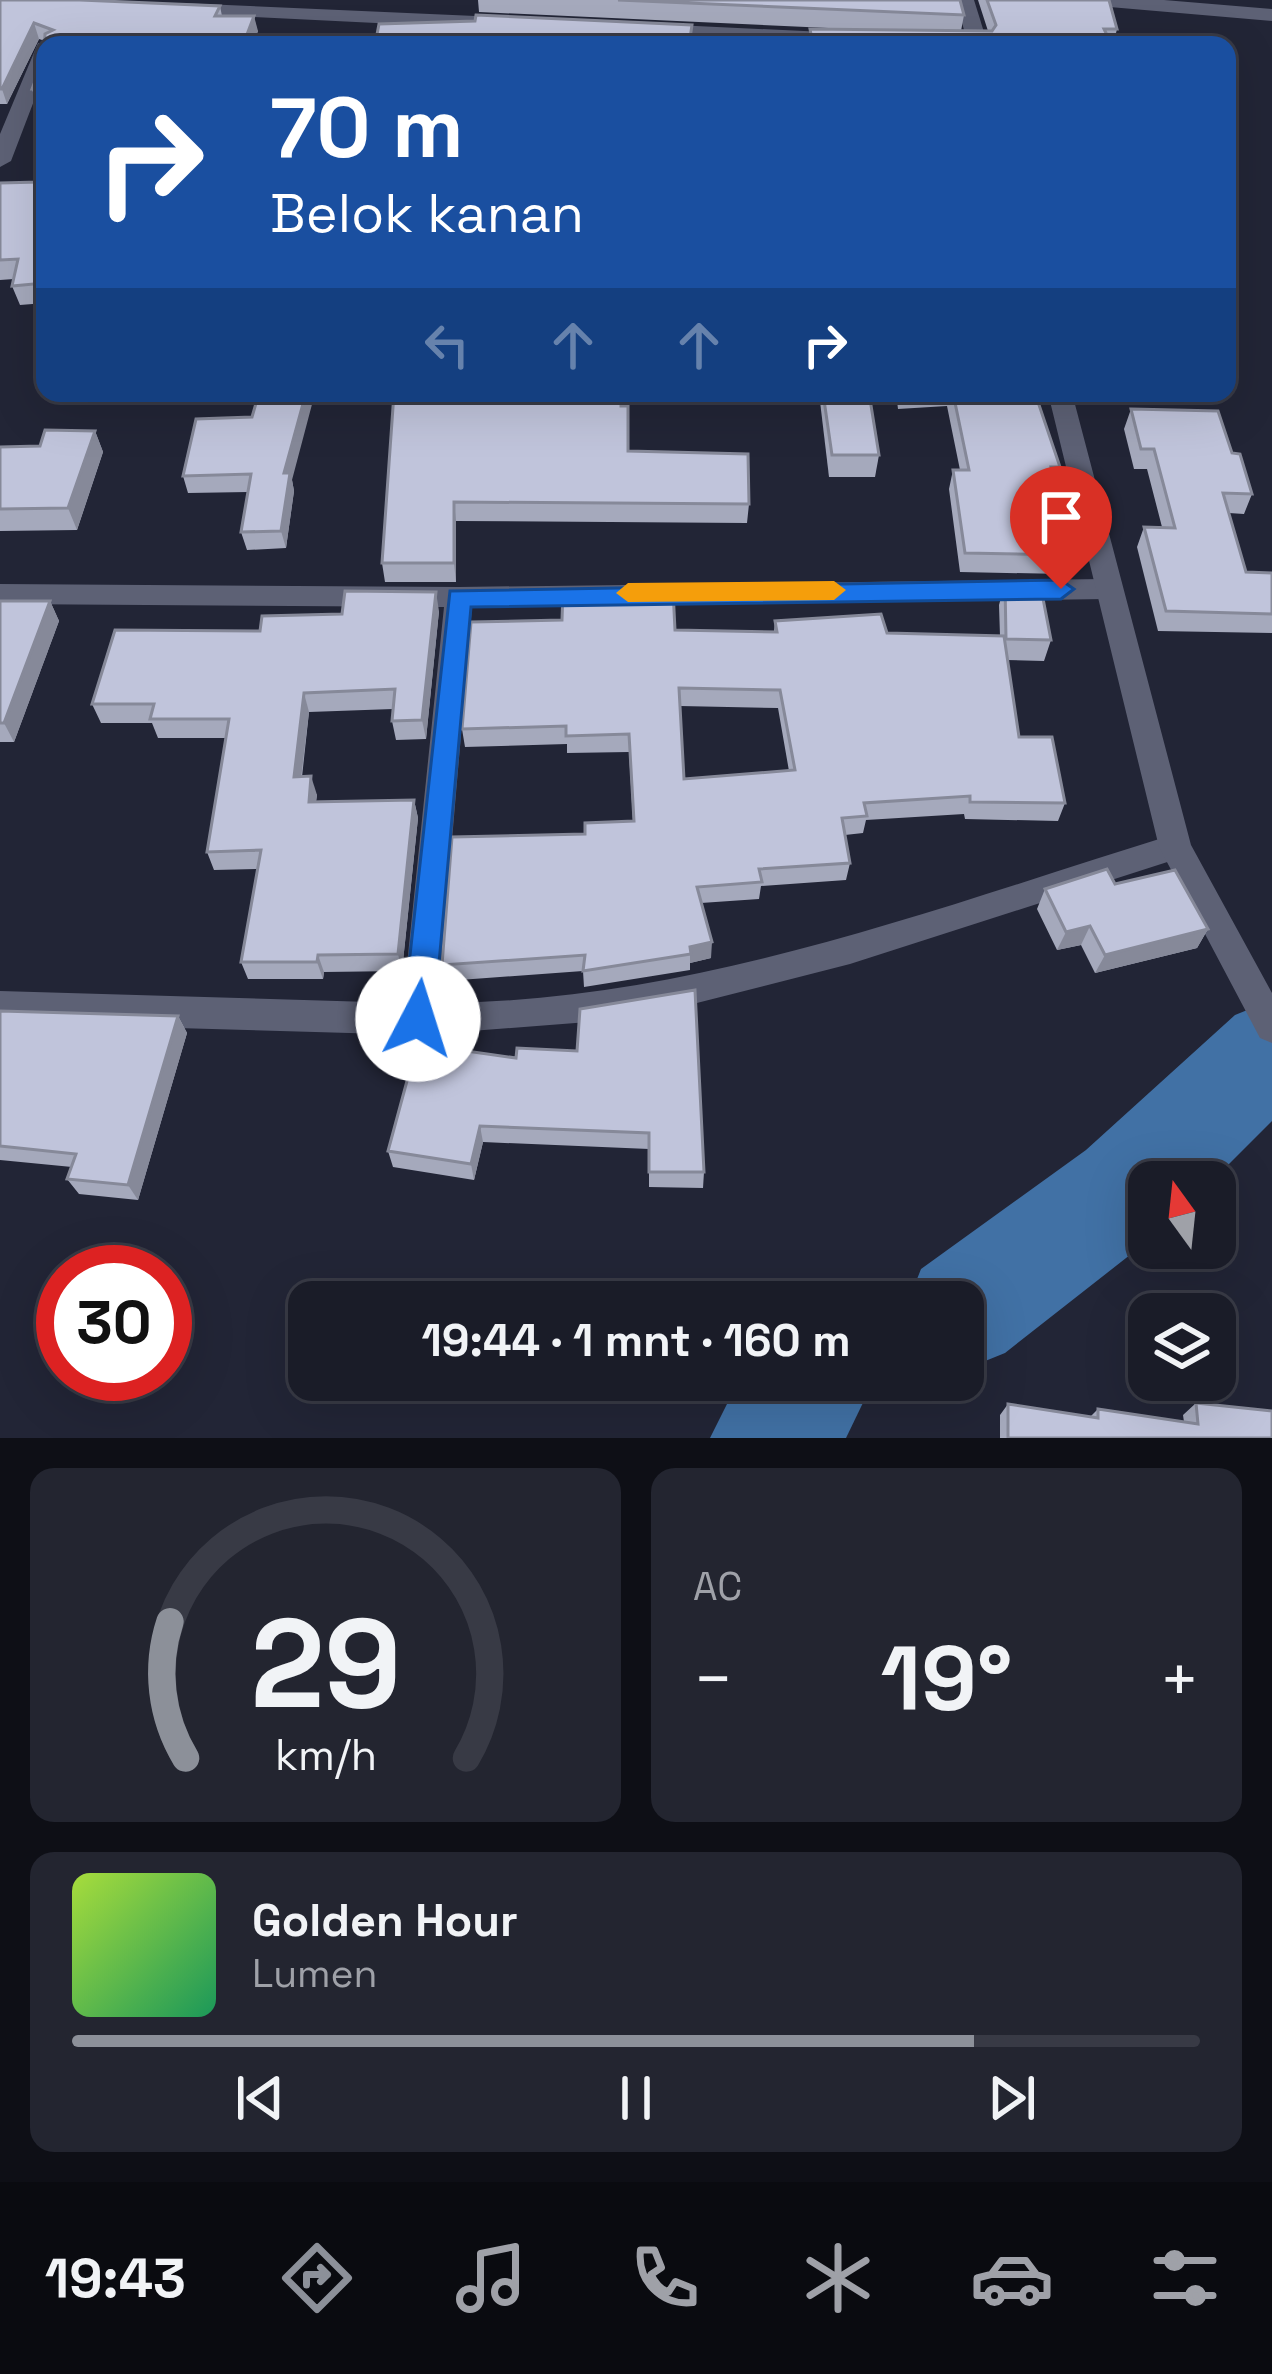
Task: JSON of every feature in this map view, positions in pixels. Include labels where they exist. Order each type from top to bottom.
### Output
[{"type":"street","points":[[965,0],[975,36]]},
{"type":"street","points":[[1098,0],[1272,15]]},
{"type":"street","points":[[156,8],[532,25]]},
{"type":"street","points":[[49,36],[54,24]]},
{"type":"street","points":[[626,29],[790,36]]},
{"type":"street","points":[[0,161],[36,69]]},
{"type":"street","points":[[1062,402],[1175,848],[1272,1027]]},
{"type":"street","points":[[0,595],[459,597],[1107,589]]},
{"type":"street","points":[[418,1019],[459,597]]},
{"type":"street","points":[[0,1007],[418,1019],[518,1015],[619,1002],[878,939],[1175,848]]},
{"type":"building","points":[[0,0],[220,6],[215,16],[254,16],[246,36],[45,36],[53,30],[34,23],[0,89]]},
{"type":"building","points":[[618,0],[960,0],[964,15]]},
{"type":"building","points":[[987,0],[1109,0],[1117,29],[1104,29],[1107,35],[1098,36],[811,36],[810,29],[992,31],[996,25]]},
{"type":"building","points":[[476,15],[692,25],[690,36],[377,36],[379,24],[475,21]]},
{"type":"building","points":[[36,182],[36,284],[12,286],[18,259],[0,260],[0,183]]},
{"type":"building","points":[[256,402],[304,402],[284,473],[290,473],[281,531],[241,532],[251,474],[183,476],[196,419],[252,417]]},
{"type":"building","points":[[393,402],[621,402],[628,406],[628,451],[748,454],[749,504],[454,502],[454,563],[382,563]]},
{"type":"building","points":[[824,402],[870,402],[879,455],[832,455]]},
{"type":"building","points":[[955,402],[1038,402],[1060,467],[1051,467],[1069,555],[965,553],[953,470],[969,470]]},
{"type":"building","points":[[1131,409],[1218,411],[1232,453],[1240,454],[1252,494],[1223,493],[1246,572],[1272,573],[1272,614],[1166,611],[1144,527],[1175,528],[1154,449],[1141,449]]},
{"type":"building","points":[[45,430],[95,431],[68,508],[0,509],[0,447],[40,446]]},
{"type":"building","points":[[1005,583],[1040,583],[1051,640],[1006,639]]},
{"type":"building","points":[[673,590],[675,630],[777,632],[775,621],[881,614],[887,633],[1004,636],[1019,737],[1052,737],[1065,803],[970,802],[970,796],[864,803],[867,816],[842,818],[850,863],[759,869],[762,882],[697,887],[712,942],[690,947],[691,954],[583,971],[585,955],[442,965],[452,837],[585,834],[585,823],[634,821],[629,734],[566,736],[566,726],[462,729],[471,622],[562,620],[563,592]],"holes":[[[679,688],[780,690],[795,770],[684,779]]]},
{"type":"building","points":[[345,591],[436,592],[422,720],[392,721],[395,689],[304,693],[294,777],[311,776],[309,802],[414,800],[398,954],[318,955],[317,962],[241,962],[261,850],[207,852],[229,719],[150,719],[154,704],[92,704],[115,630],[260,631],[262,616],[342,614]]},
{"type":"building","points":[[0,601],[50,601],[4,723],[0,723]]},
{"type":"building","points":[[1107,869],[1115,884],[1175,870],[1208,929],[1105,955],[1090,926],[1066,932],[1045,889]]},
{"type":"building","points":[[695,990],[704,1172],[649,1172],[649,1133],[480,1126],[471,1164],[388,1151],[417,1044],[516,1058],[517,1048],[577,1051],[580,1009]]},
{"type":"building","points":[[0,1011],[178,1016],[128,1185],[67,1179],[76,1154],[0,1146]]},
{"type":"building","points":[[1196,1403],[1272,1411],[1272,1438],[1008,1438],[1008,1404],[1098,1418],[1098,1409],[1198,1424]]},
{"type":"waterway","points":[[984,1295],[1126,1189],[1272,1049]]},
{"type":"waterway","points":[[772,1438],[799,1401]]},
{"type":"slow traffic","points":[[628,593],[834,590]]},
{"type":"route","points":[[418,1019],[459,597],[1061,589]]}]
